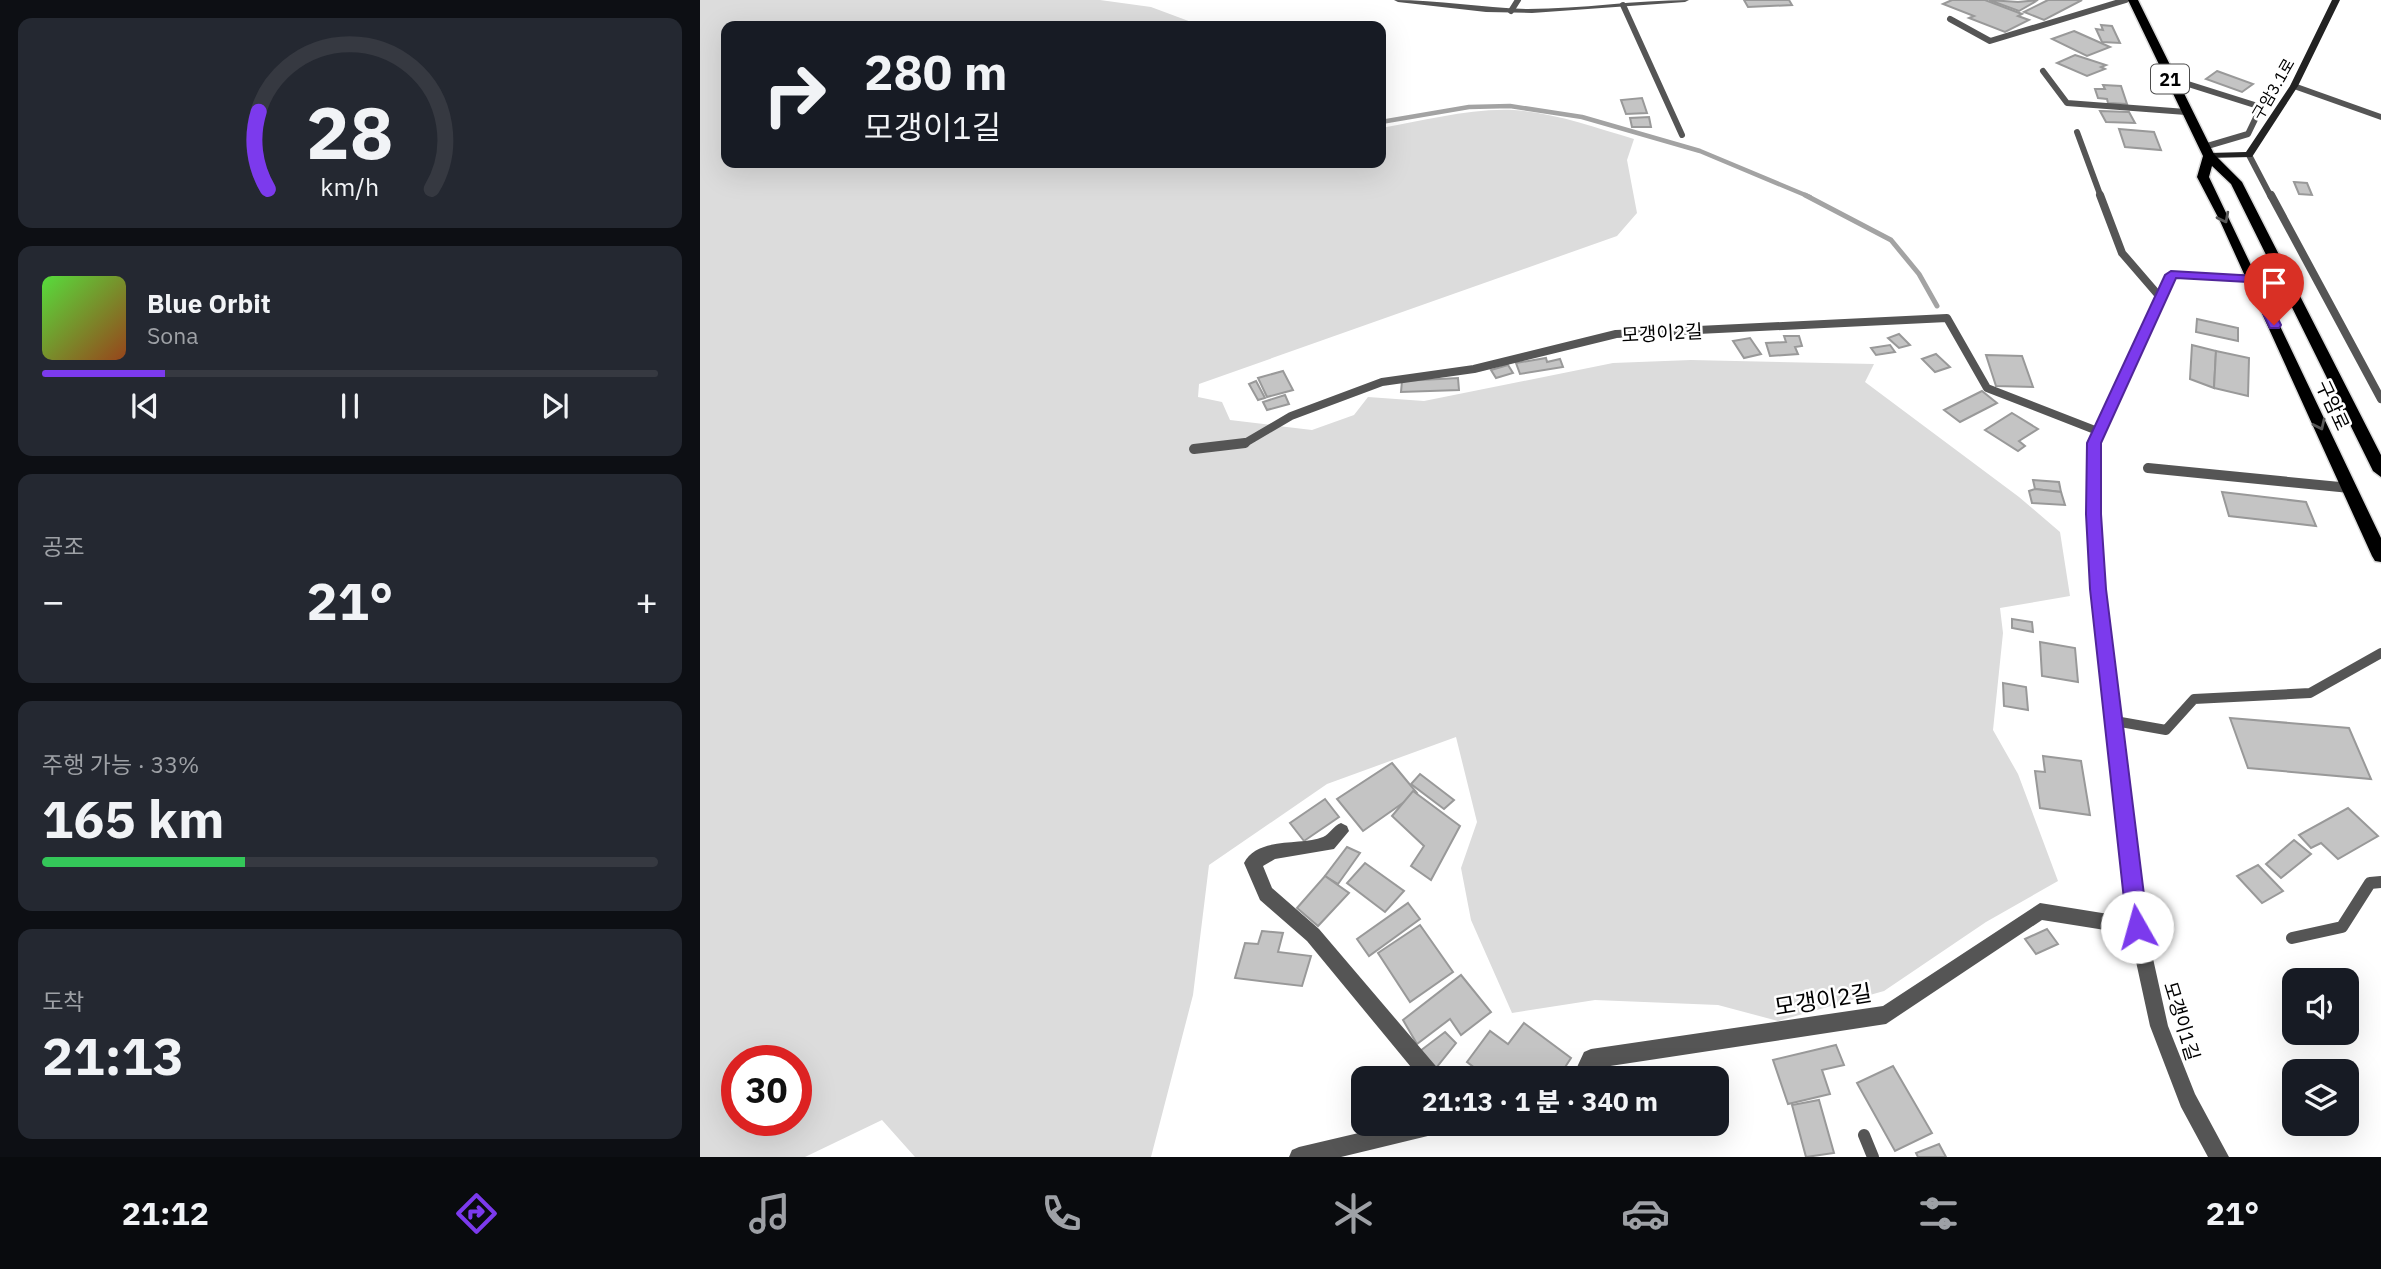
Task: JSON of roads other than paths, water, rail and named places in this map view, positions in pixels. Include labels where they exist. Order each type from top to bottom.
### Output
[{"type":"main road","name":"구암로","points":[[2133,0],[2206,152],[2236,182],[2381,471]]},
{"type":"main road","name":"구암로","points":[[2206,152],[2203,177],[2253,278],[2381,556]]},
{"type":"street","points":[[1398,0],[1511,11],[1685,0]]},
{"type":"street","name":"구암3.1로","points":[[2249,155],[2294,86],[2336,0]]},
{"type":"street","points":[[2294,86],[2381,117]]},
{"type":"street","points":[[2206,152],[2249,155]]},
{"type":"street","name":"모갱이1길","points":[[2219,1157],[2188,1100],[2159,1026],[2137,927],[2098,589],[2094,443],[2171,275],[2253,278]]},
{"type":"street","points":[[1341,831],[1328,844],[1272,852],[1253,863],[1266,894],[1313,935],[1423,1066]]},
{"type":"street","name":"모갱이2길","points":[[1588,1066],[1591,1059],[1886,1015],[2040,911],[2137,927]]},
{"type":"street","points":[[1299,1157],[1386,1136]]},
{"type":"lane","points":[[1511,11],[1518,0]]},
{"type":"lane","points":[[1950,19],[1990,41],[2126,0]]},
{"type":"lane","points":[[1623,5],[1682,135]]},
{"type":"lane","points":[[2043,71],[2067,103],[2186,112]]},
{"type":"lane","points":[[2169,78],[2261,107],[2248,134],[2206,152]]},
{"type":"lane","points":[[2077,132],[2122,253],[2160,297]]},
{"type":"lane","points":[[2249,155],[2381,400]]},
{"type":"lane","name":"모갱이2길","points":[[1194,449],[1245,443],[1291,416],[1382,382],[1474,369],[1616,334],[1947,318],[1987,388],[2100,432]]},
{"type":"lane","points":[[2148,468],[2350,488]]},
{"type":"lane","points":[[2115,721],[2166,730],[2194,699],[2310,694],[2381,653]]},
{"type":"lane","points":[[2292,938],[2342,927],[2370,883],[2381,882]]},
{"type":"lane","points":[[1864,1135],[1873,1157]]},
{"type":"waterway","points":[[1386,121],[1469,107],[1510,106],[1582,117],[1700,151],[1810,197]]},
{"type":"waterway","points":[[1805,195],[1891,240],[1919,274],[1937,306]]}]
